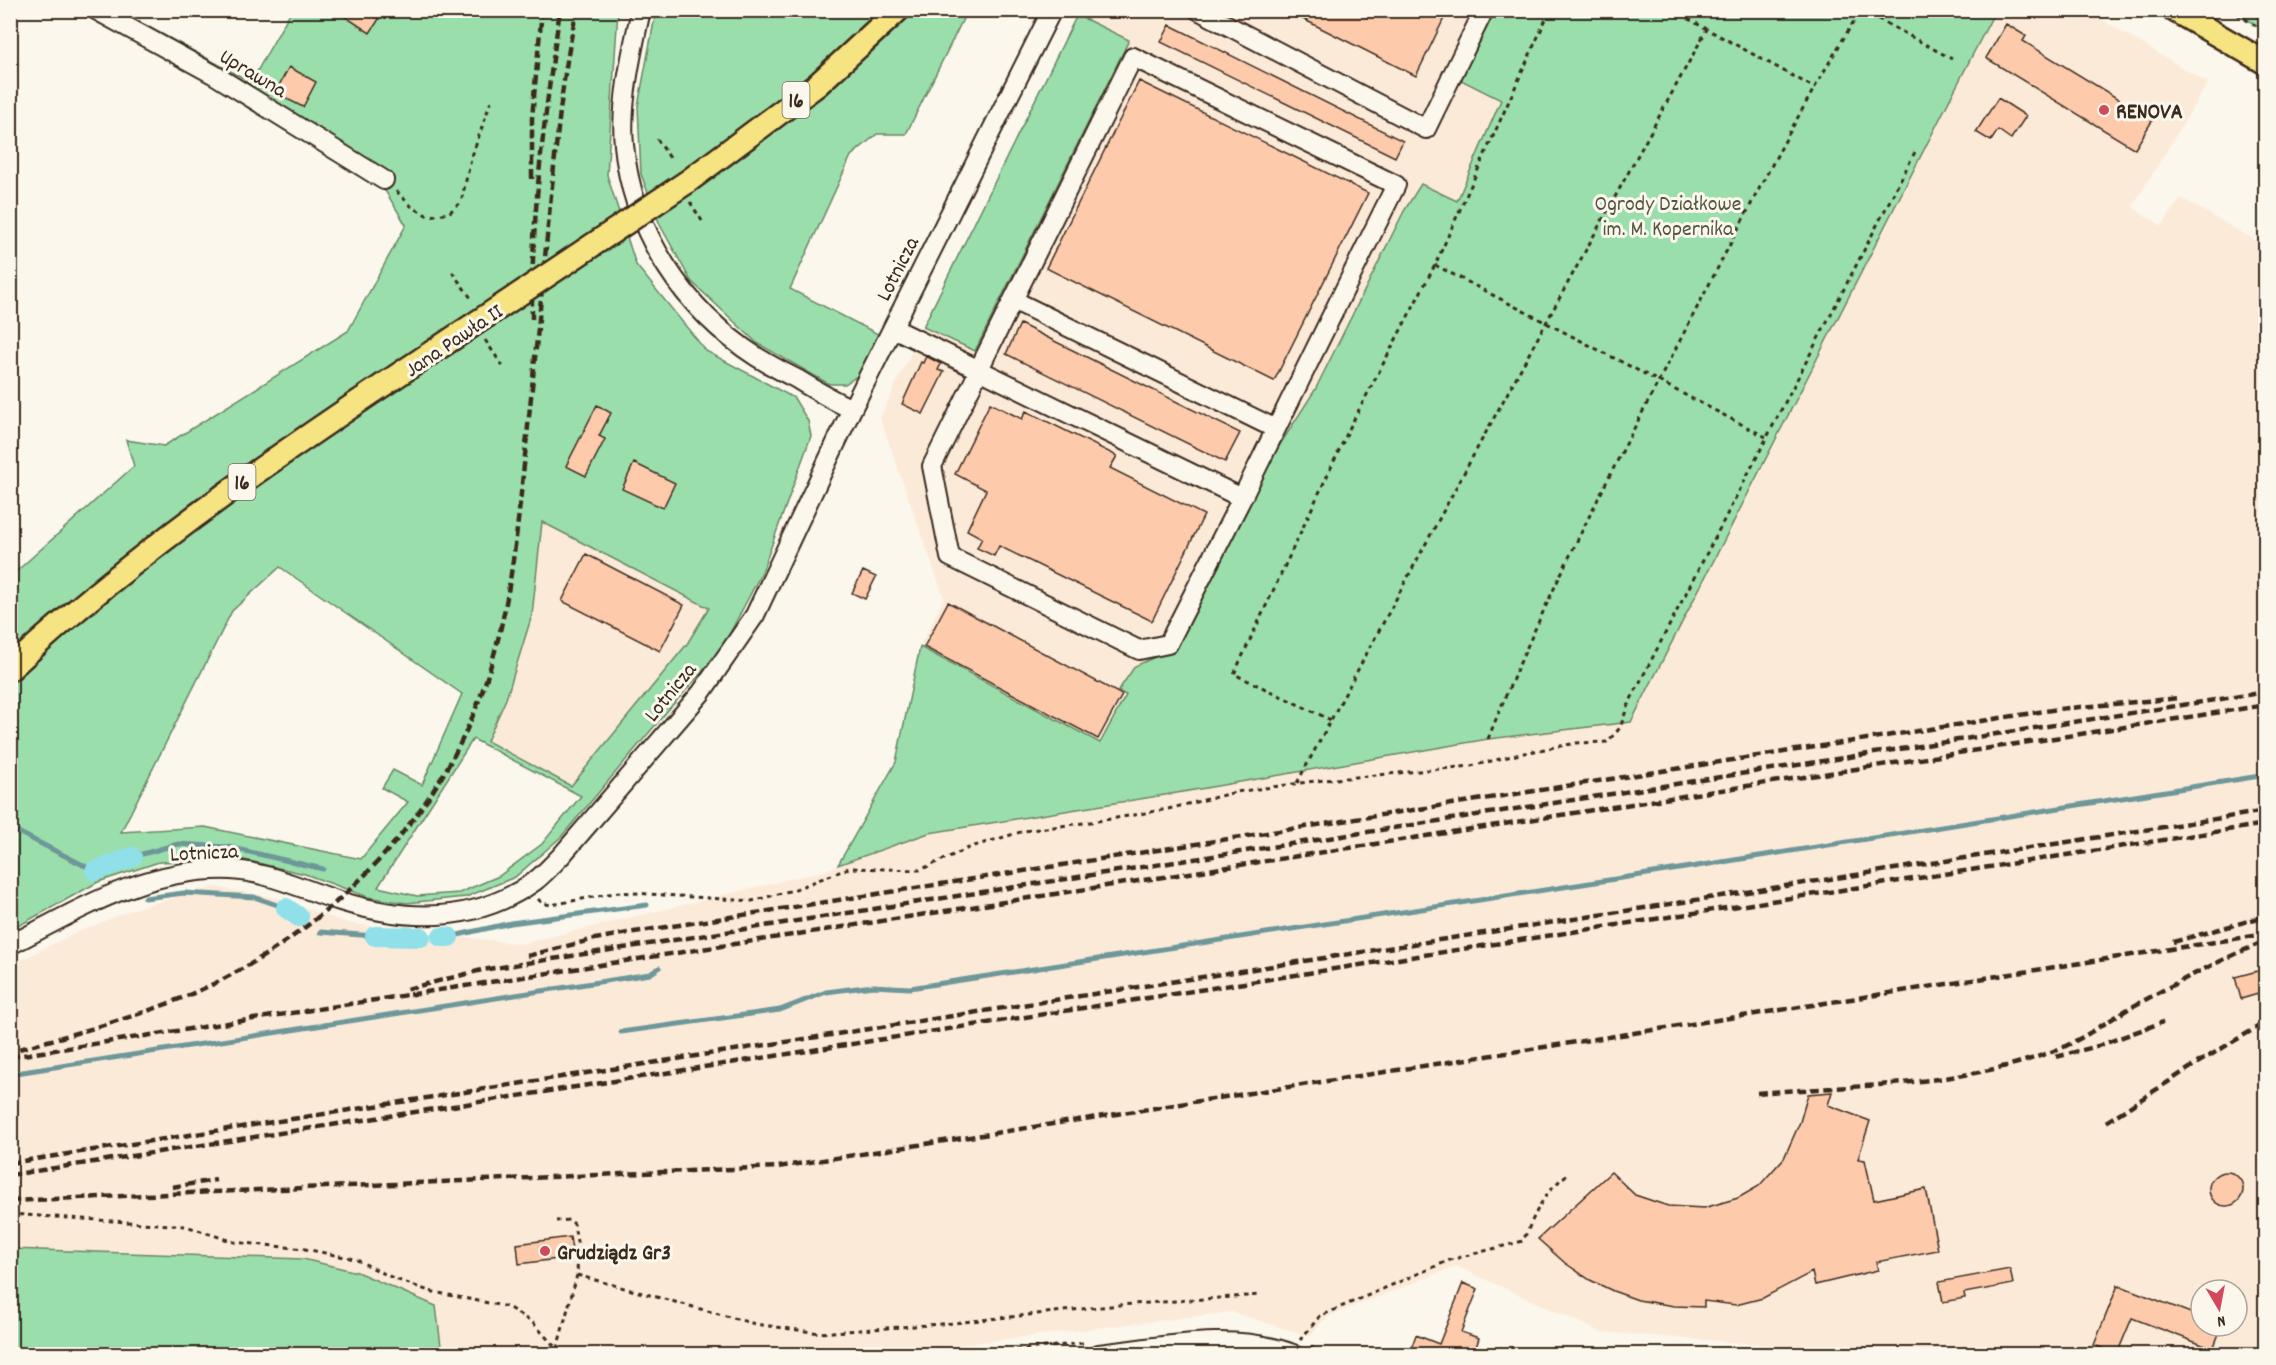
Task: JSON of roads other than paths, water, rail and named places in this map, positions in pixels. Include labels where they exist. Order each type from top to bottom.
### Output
[{"type":"main road","name":"Jana Pawła II","points":[[10,669],[57,626],[139,558],[230,490],[488,315],[688,191],[817,85],[898,10]]},
{"type":"main road","points":[[2174,10],[2265,63]]},
{"type":"street","name":"Uprawna","points":[[96,10],[213,74],[384,180]]},
{"type":"street","points":[[641,10],[631,53],[624,143],[629,184],[649,237],[668,270],[690,300],[721,330],[756,356],[852,410]]},
{"type":"street","name":"Lotnicza","points":[[10,945],[136,884],[184,873],[232,870],[257,874],[368,909],[421,917],[468,912],[507,897],[536,880],[561,856],[701,693],[755,615],[852,410],[1052,10]]},
{"type":"street","points":[[1198,10],[1426,129],[1484,10]]},
{"type":"street","points":[[1133,57],[1396,185],[1168,644],[1138,650],[950,558],[932,466],[1013,300],[1133,57]]},
{"type":"street","points":[[1013,300],[1276,429]]},
{"type":"street","points":[[893,328],[1242,498]]},
{"type":"street","points":[[1099,1354],[1159,1351],[1235,1341],[1292,1354]]},
{"type":"waterway","points":[[621,1032],[780,1010],[826,992],[873,986],[910,988],[1641,875],[2266,775]]},
{"type":"waterway","points":[[10,828],[95,871]]},
{"type":"waterway","points":[[132,857],[178,844],[228,847],[323,869]]},
{"type":"waterway","points":[[95,871],[132,857]]},
{"type":"waterway","points":[[145,898],[184,893],[254,897],[286,908]]},
{"type":"waterway","points":[[449,937],[511,923],[647,905]]},
{"type":"waterway","points":[[286,908],[299,917]]},
{"type":"waterway","points":[[320,932],[375,936]]},
{"type":"waterway","points":[[375,936],[421,937]]},
{"type":"waterway","points":[[441,937],[449,937]]},
{"type":"waterway","points":[[10,1074],[650,974],[659,968]]},
{"type":"railway","points":[[532,179],[532,118],[542,10]]},
{"type":"railway","points":[[532,319],[536,203],[560,10]]},
{"type":"railway","points":[[19,1049],[126,1018],[178,999],[229,976],[271,951],[310,923],[348,891],[383,856],[414,818],[441,777],[465,734],[492,662],[510,578],[521,493],[560,107],[577,10]]},
{"type":"railway","points":[[407,989],[482,970],[2266,692]]},
{"type":"railway","points":[[527,956],[628,933],[2058,709],[2180,698]]},
{"type":"railway","points":[[10,1057],[2266,705]]},
{"type":"railway","points":[[10,1163],[2266,811]]},
{"type":"railway","points":[[10,1175],[2266,824]]},
{"type":"railway","points":[[2173,942],[2266,916]]},
{"type":"railway","points":[[10,1201],[778,1167],[2266,934]]},
{"type":"railway","points":[[1757,1093],[1871,1086],[1948,1078],[2023,1061],[2068,1045],[2180,981],[2266,941]]},
{"type":"railway","points":[[2056,1057],[2098,1046],[2163,1022]]},
{"type":"railway","points":[[2106,1122],[2266,1022]]},
{"type":"railway","points":[[172,1187],[216,1180]]},
{"type":"place","name":"RENOVA","points":[[2104,110]]},
{"type":"place","name":"Grudziądz Gr3","points":[[545,1251]]},
{"type":"park label","name":"Ogrody Działkowe im. M. Kopernika","points":[[1668,214]]}]
